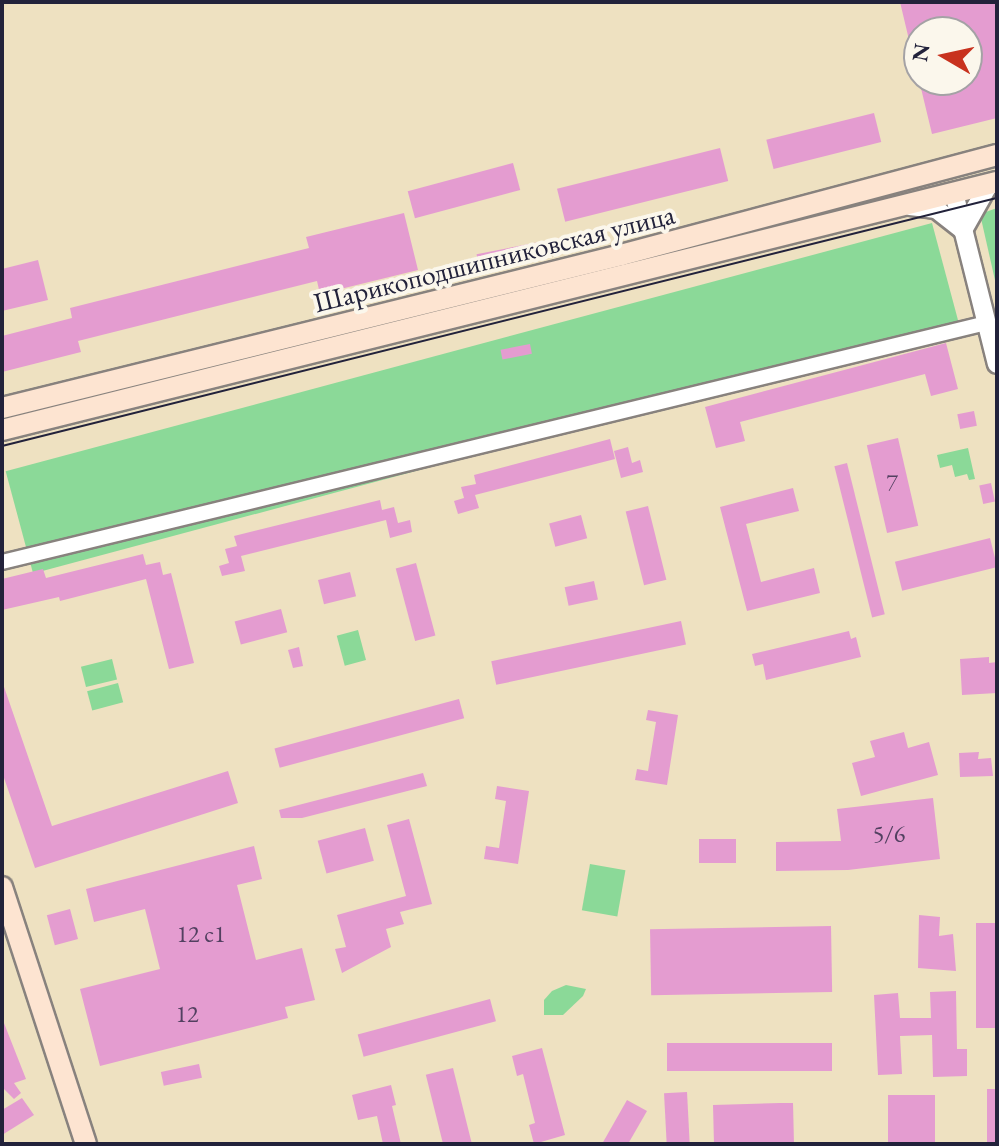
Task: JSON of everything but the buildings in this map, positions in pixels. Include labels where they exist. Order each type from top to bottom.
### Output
[{"type":"main road","name":"Шарикоподшипниковская улица","points":[[2,408],[621,255],[989,157]]},
{"type":"main road","name":"Шарикоподшипниковская улица","points":[[2,430],[993,183]]},
{"type":"main road","points":[[2,887],[86,1144]]},
{"type":"street","points":[[954,193],[965,173],[989,157]]},
{"type":"street","points":[[911,177],[941,183],[954,193],[997,364]]},
{"type":"street","points":[[963,230],[993,183]]},
{"type":"street","points":[[907,206],[936,209],[963,230]]},
{"type":"street","points":[[2,562],[986,323]]},
{"type":"green space","points":[[997,208],[997,289],[980,214]]},
{"type":"green space","points":[[932,223],[959,325],[33,574],[6,471]]},
{"type":"green space","points":[[968,448],[975,479],[969,480],[967,474],[955,477],[952,465],[940,468],[937,455]]},
{"type":"green space","points":[[358,630],[366,660],[345,666],[337,636]]},
{"type":"green space","points":[[112,659],[117,679],[86,687],[81,667]]},
{"type":"green space","points":[[118,683],[123,702],[92,711],[87,691]]},
{"type":"green space","points":[[590,864],[625,870],[617,917],[582,910]]},
{"type":"green space","points":[[566,985],[586,989],[563,1015],[544,1015],[544,1000],[552,991]]},
{"type":"tram line","points":[[2,446],[997,198]]}]
